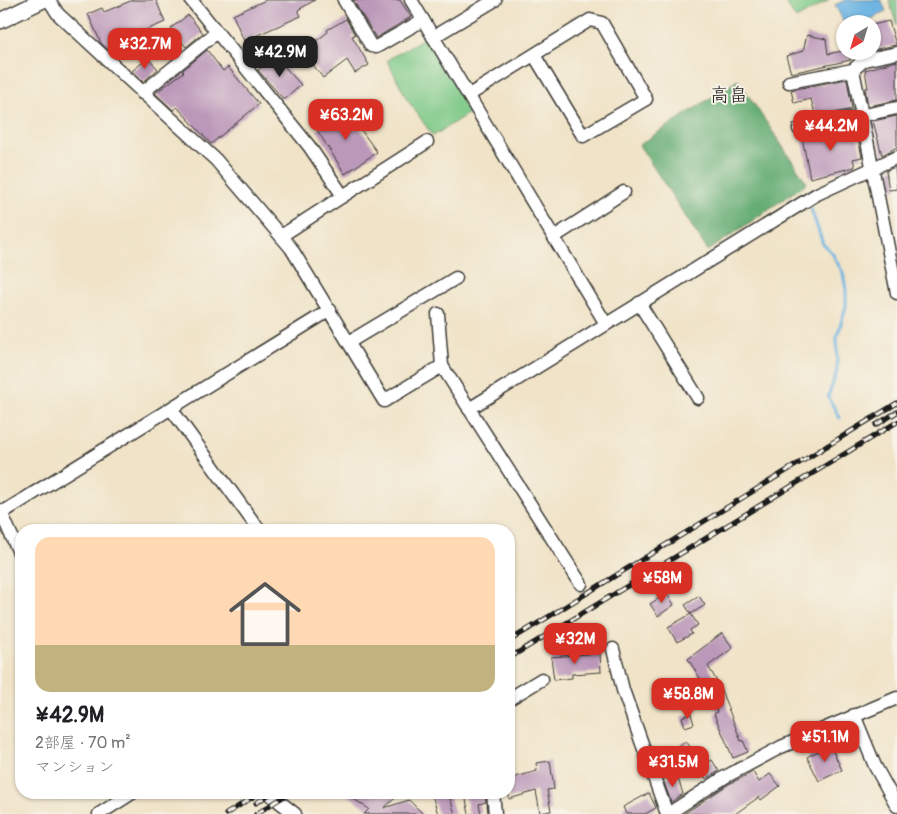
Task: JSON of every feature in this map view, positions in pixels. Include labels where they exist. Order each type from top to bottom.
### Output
[{"type":"main road","points":[[0,20],[28,3],[43,0]]},
{"type":"street","points":[[49,0],[58,14],[216,160],[281,236],[291,248],[330,310],[384,401],[442,366]]},
{"type":"street","points":[[191,0],[309,146],[343,196]]},
{"type":"street","points":[[344,0],[371,46],[376,47],[423,20]]},
{"type":"street","points":[[411,0],[606,324]]},
{"type":"street","points":[[433,37],[495,0]]},
{"type":"street","points":[[469,95],[590,20],[602,23],[646,99],[583,136],[534,55]]},
{"type":"street","points":[[142,93],[217,32]]},
{"type":"street","points":[[789,82],[853,70],[864,60],[897,53]]},
{"type":"street","points":[[853,70],[874,166],[897,293]]},
{"type":"street","points":[[799,129],[897,108]]},
{"type":"street","points":[[281,236],[427,142]]},
{"type":"street","points":[[469,409],[817,194],[897,156]]},
{"type":"street","points":[[554,237],[624,192]]},
{"type":"street","points":[[349,342],[456,278]]},
{"type":"street","points":[[639,304],[698,398]]},
{"type":"street","points":[[15,544],[1,513],[172,410],[330,310]]},
{"type":"street","points":[[438,314],[442,366],[581,584]]},
{"type":"street","points":[[172,410],[255,524]]},
{"type":"street","points":[[614,649],[623,690],[668,814],[725,777],[781,747],[804,739],[854,715],[897,698]]},
{"type":"street","points":[[515,695],[542,679]]},
{"type":"street","points":[[854,715],[876,766],[897,806]]},
{"type":"street","points":[[100,814],[123,799]]},
{"type":"street","points":[[273,799],[285,812]]},
{"type":"street","points":[[494,799],[495,814]]},
{"type":"green space","points":[[784,0],[829,0],[796,19]]},
{"type":"green space","points":[[889,0],[897,0],[897,26],[896,23]]},
{"type":"green space","points":[[427,36],[472,111],[433,136],[407,99],[387,60]]},
{"type":"green space","points":[[738,80],[807,183],[708,251],[639,145]]},
{"type":"water","points":[[845,0],[881,0],[886,11],[879,15],[840,15],[835,5]]},
{"type":"building","points":[[133,0],[156,0],[165,22],[118,42],[121,50],[113,54],[101,43],[88,14],[102,8],[104,12]]},
{"type":"building","points":[[266,0],[315,0],[298,10],[301,16],[244,41],[233,15]]},
{"type":"building","points":[[353,0],[400,0],[411,17],[376,38]]},
{"type":"building","points":[[188,15],[203,33],[186,47],[171,28]]},
{"type":"building","points":[[346,19],[355,35],[352,36],[369,65],[355,73],[347,60],[323,78],[303,51],[328,32],[327,30]]},
{"type":"building","points":[[889,21],[896,45],[881,48],[881,23]]},
{"type":"building","points":[[807,35],[826,39],[828,54],[836,52],[836,60],[851,60],[791,73],[786,56],[803,51]]},
{"type":"building","points":[[207,50],[223,71],[228,67],[259,104],[211,144],[177,107],[173,110],[155,93],[184,72],[182,71]]},
{"type":"building","points":[[275,56],[301,85],[284,100],[258,70]]},
{"type":"building","points":[[148,58],[158,69],[143,82],[132,71]]},
{"type":"building","points":[[897,61],[897,100],[868,106],[865,70]]},
{"type":"building","points":[[847,79],[852,109],[816,117],[811,99],[794,103],[791,90]]},
{"type":"building","points":[[345,108],[377,152],[345,174],[317,130]]},
{"type":"building","points":[[897,116],[897,147],[882,155],[873,121]]},
{"type":"building","points":[[846,127],[848,136],[857,134],[862,157],[853,159],[855,167],[810,178],[802,137]]},
{"type":"building","points":[[895,167],[897,189],[889,190],[886,171]]},
{"type":"building","points":[[667,593],[674,605],[658,616],[650,604]]},
{"type":"building","points":[[699,596],[705,605],[691,614],[685,605]]},
{"type":"building","points":[[691,614],[698,625],[690,630],[692,634],[677,642],[668,627]]},
{"type":"building","points":[[722,633],[733,648],[708,666],[719,685],[741,741],[743,740],[748,752],[733,758],[714,714],[717,712],[711,696],[688,659]]},
{"type":"building","points":[[600,653],[601,672],[572,674],[572,678],[554,680],[551,657]]},
{"type":"building","points":[[691,714],[694,724],[685,727],[682,717]]},
{"type":"building","points":[[686,741],[699,760],[680,772],[667,753]]},
{"type":"building","points":[[830,745],[842,770],[819,781],[807,757]]},
{"type":"building","points":[[712,760],[719,771],[706,779],[699,768]]},
{"type":"building","points":[[550,761],[554,789],[547,790],[551,811],[540,813],[536,791],[515,797],[515,777],[537,771],[536,763]]},
{"type":"building","points":[[753,772],[759,782],[770,774],[780,786],[761,800],[759,797],[735,814],[684,814],[729,784]]},
{"type":"building","points":[[677,775],[683,794],[671,802],[663,779]]},
{"type":"building","points":[[649,793],[656,808],[645,814],[626,814],[623,807]]},
{"type":"building","points":[[354,799],[394,799],[384,808],[409,800],[423,814],[364,814],[369,809]]},
{"type":"building","points":[[433,799],[450,799],[455,814],[438,814]]},
{"type":"building","points":[[466,799],[486,799],[486,802],[479,804],[481,814],[469,814]]},
{"type":"waterway","points":[[811,209],[823,244],[832,253],[843,273],[846,290],[846,306],[837,337],[837,371],[828,397],[840,418]]},
{"type":"railway","points":[[515,637],[897,403]]},
{"type":"railway","points":[[876,425],[897,412]]},
{"type":"railway","points":[[515,654],[897,422]]},
{"type":"railway","points":[[226,814],[250,799]]},
{"type":"railway","points":[[256,803],[262,799]]},
{"type":"railway","points":[[256,814],[280,799]]},
{"type":"district","name":"高畠","points":[[729,94]]}]
